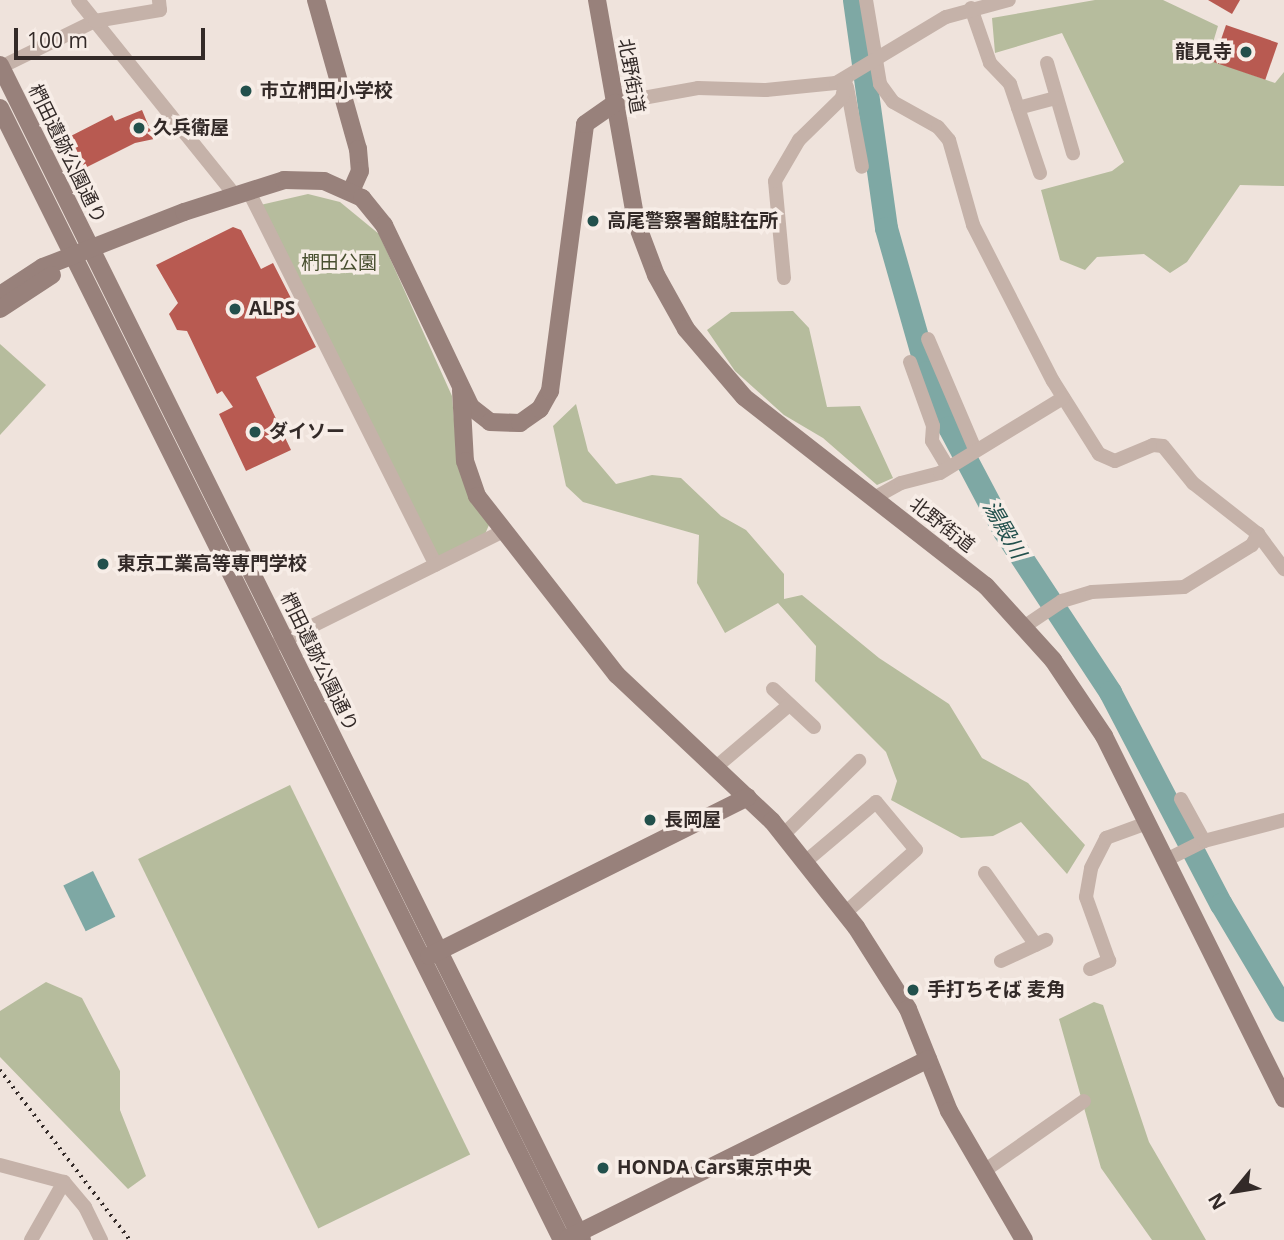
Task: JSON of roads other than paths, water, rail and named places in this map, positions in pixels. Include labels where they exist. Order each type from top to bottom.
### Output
[{"type":"street","points":[[79,0],[241,192],[436,565]]},
{"type":"street","points":[[0,66],[95,21],[160,10],[159,0]]},
{"type":"street","points":[[316,0],[360,159],[351,191]]},
{"type":"street","name":"北野街道","points":[[597,0],[636,222],[656,275],[685,329],[744,397],[986,586],[1025,626],[1083,702],[1147,823],[1174,855],[1284,1099]]},
{"type":"street","points":[[866,0],[872,60],[880,84],[893,102],[938,127],[949,140],[972,225],[1063,398],[1104,458],[1115,461],[1153,445],[1163,446],[1193,484],[1258,534],[1284,569]]},
{"type":"street","points":[[783,278],[775,181],[799,139],[848,81],[872,60],[975,5],[1009,0]]},
{"type":"street","points":[[975,5],[990,63],[1010,84],[1040,173]]},
{"type":"street","points":[[1047,63],[1073,153]]},
{"type":"street","name":"椚田遺跡公園通り","points":[[0,66],[439,950],[572,1238]]},
{"type":"street","points":[[0,295],[43,267],[241,192],[295,179],[351,191],[384,225],[461,390],[477,413],[500,425],[527,420],[546,402],[584,127],[593,114],[615,103],[698,88],[766,90],[848,81]]},
{"type":"street","points":[[848,81],[862,167]]},
{"type":"street","points":[[1018,108],[1056,98]]},
{"type":"street","name":"椚田遺跡公園通り","points":[[0,108],[422,959],[572,1238]]},
{"type":"street","points":[[0,309],[73,257]]},
{"type":"street","points":[[928,339],[974,450]]},
{"type":"street","points":[[910,362],[933,425],[932,441],[951,466]]},
{"type":"street","points":[[461,390],[468,475],[504,531],[617,675],[748,797],[783,834],[845,913],[908,1009],[949,1111],[1024,1240]]},
{"type":"street","points":[[874,498],[951,466],[1063,398]]},
{"type":"street","points":[[268,648],[504,531]]},
{"type":"street","points":[[1025,626],[1062,601],[1093,592],[1123,595],[1184,587],[1251,545],[1258,534]]},
{"type":"street","points":[[773,689],[814,727]]},
{"type":"street","points":[[716,767],[789,705]]},
{"type":"street","points":[[783,834],[859,761]]},
{"type":"street","points":[[422,959],[748,797]]},
{"type":"street","points":[[1181,799],[1203,842]]},
{"type":"street","points":[[805,862],[876,802],[916,850],[845,913]]},
{"type":"street","points":[[1174,855],[1203,842],[1284,820]]},
{"type":"street","points":[[1090,969],[1109,961],[1086,897],[1091,868],[1106,838],[1147,823]]},
{"type":"street","points":[[985,873],[1041,943],[1002,961]]},
{"type":"street","points":[[572,1238],[928,1059]]},
{"type":"street","points":[[984,1171],[1084,1101]]},
{"type":"street","points":[[0,1165],[64,1182],[85,1207],[101,1240]]},
{"type":"street","points":[[31,1240],[64,1182]]},
{"type":"water","points":[[93,871],[115,917],[86,931],[63,885]]},
{"type":"waterway","name":"湯殿川","points":[[854,0],[886,228],[927,372],[949,427],[1004,531],[1110,692],[1221,904],[1284,1010]]},
{"type":"railway","points":[[0,1070],[130,1240]]},
{"type":"place","name":"龍見寺","points":[[1246,52]]},
{"type":"place","name":"市立椚田小学校","points":[[246,91]]},
{"type":"place","name":"久兵衛屋","points":[[139,128]]},
{"type":"place","name":"高尾警察署館駐在所","points":[[593,221]]},
{"type":"place","name":"ALPS","points":[[235,309]]},
{"type":"place","name":"ダイソー","points":[[255,432]]},
{"type":"place","name":"東京工業高等専門学校","points":[[103,564]]},
{"type":"place","name":"長岡屋","points":[[650,820]]},
{"type":"place","name":"手打ちそば 麦角","points":[[913,990]]},
{"type":"place","name":"HONDA Cars東京中央","points":[[603,1168]]},
{"type":"park label","name":"椚田公園","points":[[339,263]]}]
